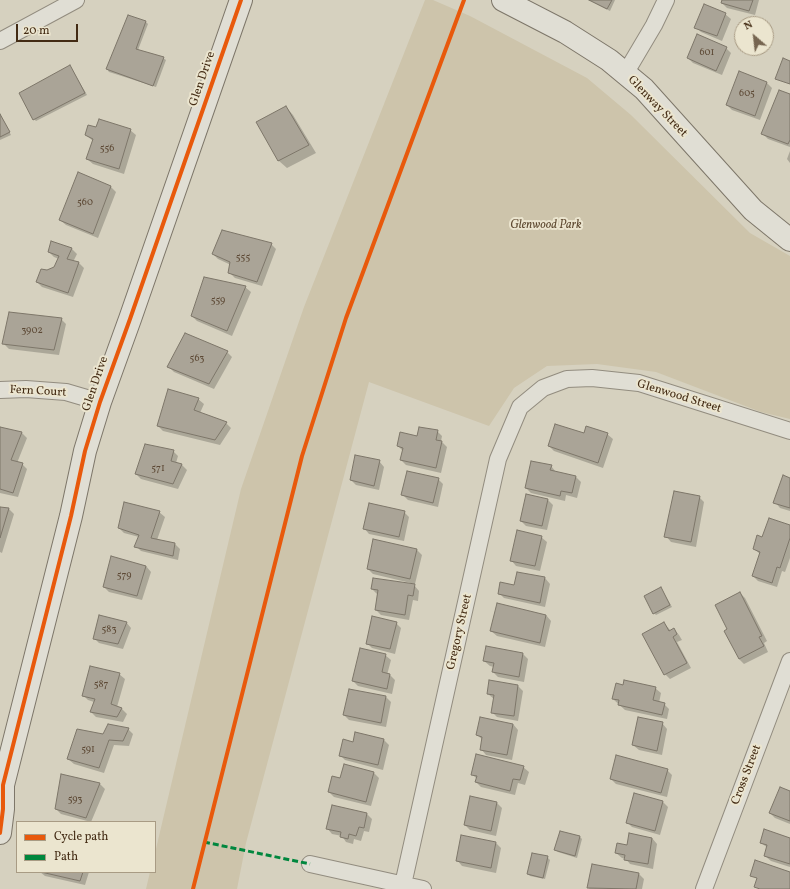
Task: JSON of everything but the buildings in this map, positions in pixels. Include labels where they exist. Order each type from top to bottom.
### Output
[{"type":"street","points":[[0,41],[76,0]]},
{"type":"street","name":"Glen Drive","points":[[0,833],[3,809],[2,788],[71,516],[85,451],[100,402],[241,0]]},
{"type":"street","name":"Glenway Street","points":[[503,0],[565,32],[609,60],[644,89],[753,210],[790,240]]},
{"type":"street","points":[[625,74],[654,25],[666,0]]},
{"type":"street","name":"Glenwood Street","points":[[543,388],[567,380],[592,378],[639,383],[790,431]]},
{"type":"street","name":"Gregory Street","points":[[402,887],[498,459],[520,407],[543,388]]},
{"type":"street","name":"Fern Court","points":[[0,390],[26,389],[66,392],[100,402]]},
{"type":"street","name":"Cross Street","points":[[704,889],[789,666]]},
{"type":"street","points":[[310,864],[402,887],[423,889]]},
{"type":"green space","name":"Glenwood Park","points":[[425,0],[433,0],[470,16],[587,78],[631,115],[750,233],[790,256],[790,419],[761,412],[656,372],[597,364],[547,366],[514,388],[489,426],[369,382],[246,843],[237,889],[146,889],[150,873],[156,873],[156,849],[241,489],[304,307]]},
{"type":"marked path","points":[[204,842],[310,864]]},
{"type":"cycle path","points":[[0,833],[3,809],[3,785],[71,516],[85,451],[100,402],[241,0]]},
{"type":"cycle path","points":[[193,889],[302,456],[346,318],[464,0]]}]
